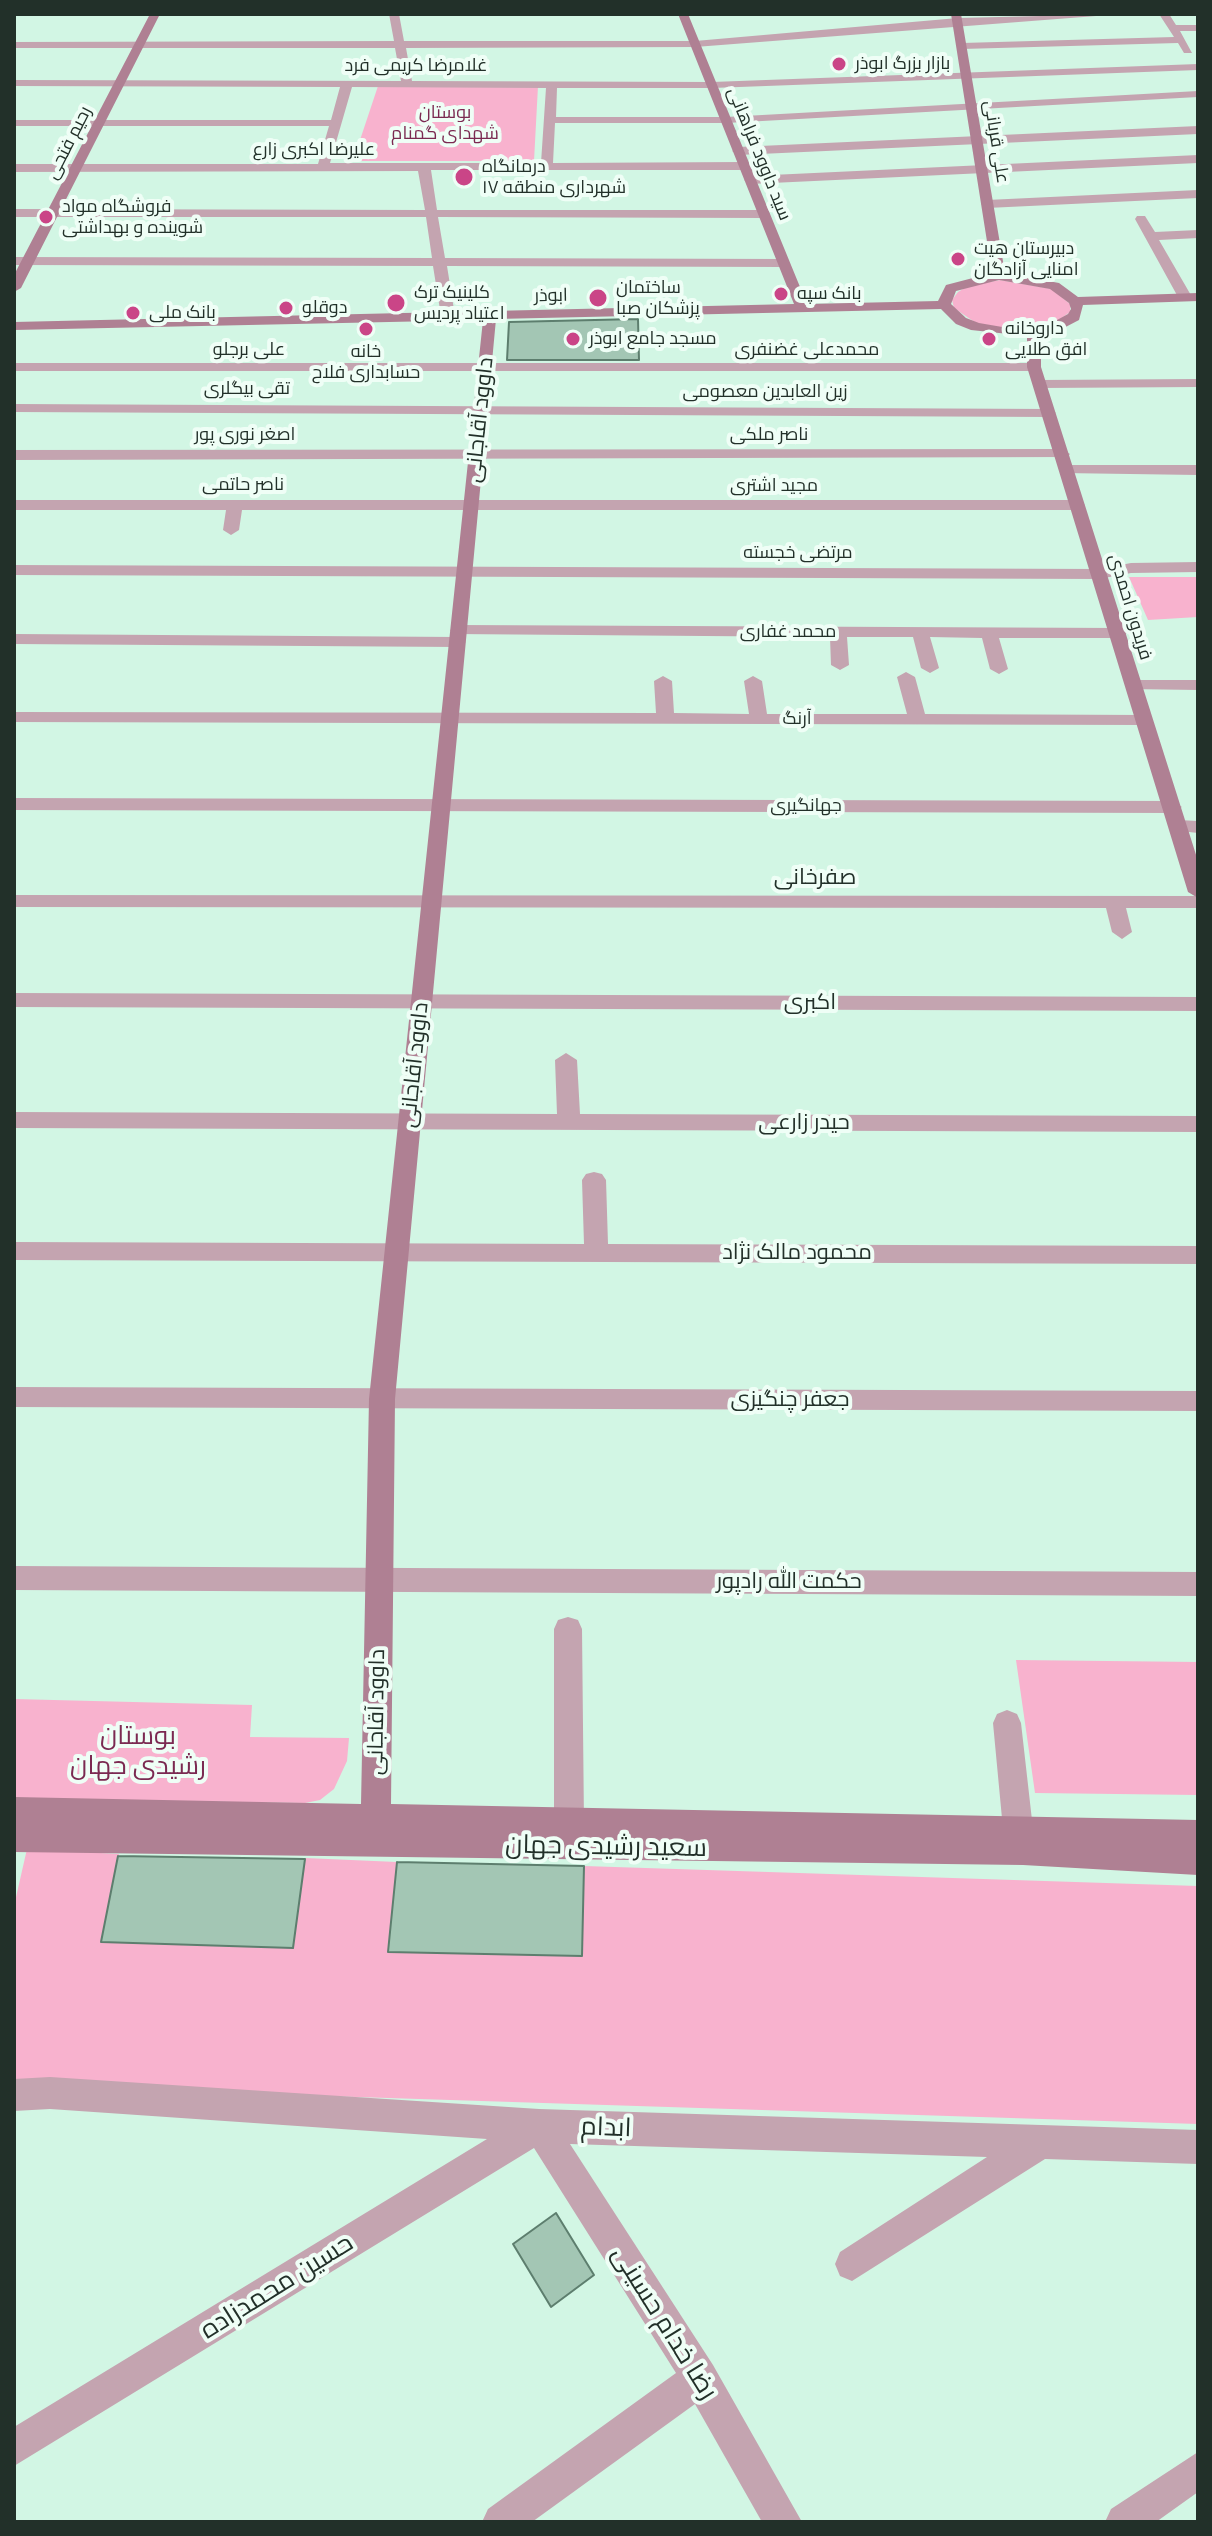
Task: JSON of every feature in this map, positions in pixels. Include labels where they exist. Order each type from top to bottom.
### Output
[{"type":"street","name":"رحیم فتحی","points":[[14,288],[21,261],[53,214],[155,14]]},
{"type":"street","points":[[394,14],[407,84]]},
{"type":"street","name":"سید داوود فراهانی","points":[[683,14],[802,308]]},
{"type":"street","points":[[14,45],[400,47],[695,44],[957,18],[1117,14]]},
{"type":"street","points":[[1164,14],[1198,67]]},
{"type":"street","name":"علی قربانی","points":[[957,18],[999,276]]},
{"type":"street","points":[[1173,28],[1198,28]]},
{"type":"street","points":[[962,46],[1181,40]]},
{"type":"street","name":"غلامرضا کریمی فرد","points":[[14,83],[712,85],[1198,67]]},
{"type":"street","points":[[323,168],[347,84]]},
{"type":"street","points":[[547,167],[552,85]]},
{"type":"street","points":[[552,120],[726,120],[1198,94]]},
{"type":"street","points":[[14,123],[336,123]]},
{"type":"street","points":[[738,151],[1198,130]]},
{"type":"street","points":[[750,180],[1198,159]]},
{"type":"street","name":"علیرضا اکبری زارع","points":[[14,168],[744,166]]},
{"type":"street","points":[[424,167],[448,316]]},
{"type":"street","points":[[987,204],[1198,194]]},
{"type":"street","points":[[14,213],[764,214]]},
{"type":"street","points":[[1141,219],[1191,297]]},
{"type":"street","points":[[1152,236],[1198,234]]},
{"type":"street","points":[[21,261],[783,263]]},
{"type":"street","points":[[1075,301],[1078,309],[1065,324],[1034,332],[976,327],[950,313],[944,305],[945,296],[951,288],[980,278],[999,276],[1046,283],[1075,301],[1191,297]]},
{"type":"street","name":"ابوذر","points":[[14,326],[944,305]]},
{"type":"street","name":"داوود آقاجانی","points":[[375,1831],[382,1399],[490,315]]},
{"type":"street","name":"فریدون احمدی","points":[[1034,332],[1034,367],[1198,892]]},
{"type":"street","name":"علی برجلو","points":[[14,367],[485,369]]},
{"type":"street","name":"محمدعلی غضنفری","points":[[485,369],[1034,367]]},
{"type":"street","points":[[1040,384],[1198,383]]},
{"type":"street","name":"تقی بیگلری","points":[[14,408],[481,410]]},
{"type":"street","name":"زین العابدین معصومی","points":[[481,410],[1049,413]]},
{"type":"street","name":"اصغر نوری پور","points":[[14,455],[476,455]]},
{"type":"street","name":"ناصر ملکی","points":[[476,455],[1064,462],[1198,470]]},
{"type":"street","name":"ناصر حاتمی","points":[[14,505],[471,506]]},
{"type":"street","points":[[231,530],[235,505]]},
{"type":"street","name":"مجید اشتری","points":[[471,506],[1077,505]]},
{"type":"street","points":[[342,527],[349,506]]},
{"type":"street","name":"مرتضی خجسته","points":[[14,570],[1099,574],[1131,568],[1198,567]]},
{"type":"street","points":[[838,632],[840,665]]},
{"type":"street","name":"محمد غفاری","points":[[14,639],[838,632],[1118,633]]},
{"type":"street","points":[[920,632],[930,668]]},
{"type":"street","points":[[989,632],[999,669]]},
{"type":"street","points":[[906,677],[918,720]]},
{"type":"street","points":[[663,681],[665,719]]},
{"type":"street","points":[[753,681],[759,719]]},
{"type":"street","points":[[1134,685],[1198,685]]},
{"type":"street","name":"آرنگ","points":[[14,717],[1144,720]]},
{"type":"street","name":"جهانگیری","points":[[14,804],[441,805],[1175,817],[1198,827]]},
{"type":"street","name":"صفرخانی","points":[[14,901],[1198,902]]},
{"type":"street","points":[[1114,902],[1122,932]]},
{"type":"street","name":"اکبری","points":[[14,1000],[1198,1004]]},
{"type":"street","points":[[566,1060],[569,1122]]},
{"type":"street","name":"حیدر زارعی","points":[[14,1120],[1198,1124]]},
{"type":"street","points":[[594,1180],[596,1253]]},
{"type":"street","name":"محمود مالک نژاد","points":[[14,1251],[1198,1255]]},
{"type":"street","name":"جعفر چنگیزی","points":[[14,1397],[1198,1401]]},
{"type":"street","name":"حکمت الله رادپور","points":[[14,1578],[1198,1584]]},
{"type":"street","points":[[568,1629],[568,1835]]},
{"type":"street","points":[[1007,1723],[1020,1840]]},
{"type":"street","name":"سعید رشیدی جهان","points":[[14,1811],[375,1831],[568,1835],[1020,1840],[1198,1834]]},
{"type":"street","name":"سعید رشیدی جهان","points":[[14,1838],[375,1831]]},
{"type":"street","name":"سعید رشیدی جهان","points":[[1020,1840],[1198,1860]]},
{"type":"street","points":[[14,2112],[50,2093]]},
{"type":"street","name":"ابدام","points":[[14,2095],[50,2093],[539,2126],[1198,2147]]},
{"type":"street","name":"رضا خدام حسینی","points":[[539,2126],[700,2378],[783,2522]]},
{"type":"street","name":"حسین محمدزاده","points":[[14,2448],[539,2126]]},
{"type":"street","points":[[852,2264],[1041,2142]]},
{"type":"street","points":[[501,2522],[700,2378]]},
{"type":"street","points":[[1131,2520],[1198,2470]]},
{"type":"green space","name":"بوستان شهدای گمنام","points":[[378,86],[538,86],[534,161],[353,161]]},
{"type":"green space","points":[[1000,280],[1052,289],[1070,304],[1070,312],[1052,325],[1015,330],[976,323],[954,308],[952,300],[958,292],[968,286]]},
{"type":"green space","points":[[1129,577],[1198,577],[1198,617],[1148,620]]},
{"type":"green space","points":[[1016,1660],[1198,1662],[1198,1795],[1035,1793]]},
{"type":"green space","name":"بوستان رشیدی جهان","points":[[14,1699],[252,1705],[250,1737],[349,1738],[347,1761],[334,1789],[320,1800],[305,1803],[14,1799]]},
{"type":"green space","points":[[27,1849],[119,1854],[102,1942],[208,1946],[293,1947],[305,1858],[397,1862],[388,1951],[581,1956],[584,1866],[1198,1886],[1198,2124],[14,2086],[14,1906]]},
{"type":"building","name":"مسجد جامع ابوذر","points":[[638,319],[639,360],[507,360],[509,322]]},
{"type":"building","points":[[118,1856],[305,1859],[293,1948],[101,1942]]},
{"type":"building","points":[[397,1862],[584,1866],[582,1956],[388,1952]]},
{"type":"building","points":[[556,2213],[594,2275],[551,2307],[513,2244]]},
{"type":"place","name":"بازار بزرگ ابوذر","points":[[839,64]]},
{"type":"place","name":"درمانگاه شهرداری منطقه ۱۷","points":[[464,177]]},
{"type":"place","name":"فروشگاه مواد شوینده و بهداشتی","points":[[46,217]]},
{"type":"place","name":"دبیرستان هیت امنایی آزادگان","points":[[958,259]]},
{"type":"place","name":"بانک سپه","points":[[781,294]]},
{"type":"place","name":"ساختمان پزشکان صبا","points":[[598,298]]},
{"type":"place","name":"کلینیک ترک اعتیاد پردیس","points":[[396,303]]},
{"type":"place","name":"دوقلو","points":[[286,308]]},
{"type":"place","name":"بانک ملی","points":[[133,313]]},
{"type":"place","name":"خانه حسابداری فلاح","points":[[366,329]]},
{"type":"place","name":"مسجد جامع ابوذر","points":[[573,339]]},
{"type":"place","name":"داروخانه افق طلایی","points":[[989,339]]}]
